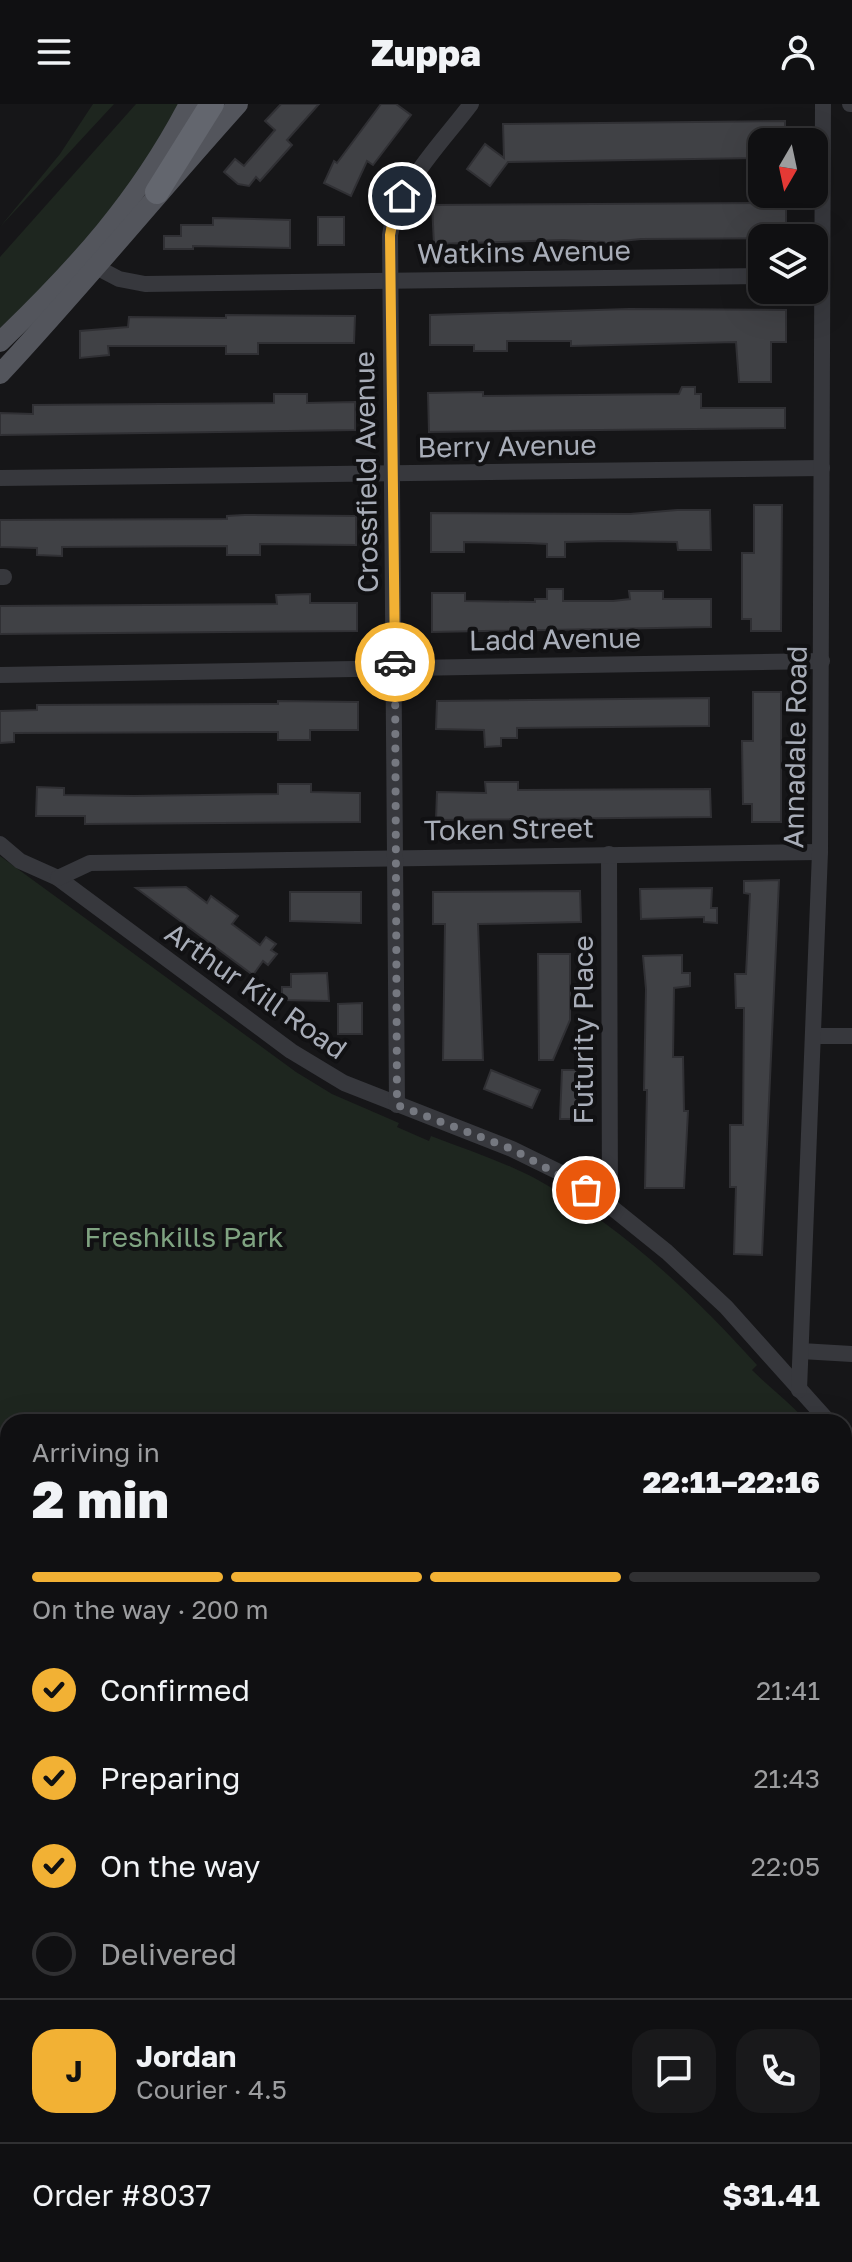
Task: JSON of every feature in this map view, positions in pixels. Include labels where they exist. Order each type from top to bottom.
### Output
[{"type":"highway","points":[[157,192],[212,104]]},
{"type":"main road","points":[[0,342],[68,276],[108,231],[145,179],[189,104]]},
{"type":"main road","points":[[0,374],[98,268],[157,192],[238,104]]},
{"type":"street","name":"Crossfield Avenue","points":[[397,1105],[390,280],[394,214],[402,196],[471,104]]},
{"type":"street","name":"Annadale Road","points":[[820,224],[823,104]]},
{"type":"street","name":"Watkins Avenue","points":[[98,268],[119,279],[145,284],[748,276]]},
{"type":"street","name":"Annadale Road","points":[[799,1390],[820,852],[819,304]]},
{"type":"street","name":"Berry Avenue","points":[[0,478],[822,468]]},
{"type":"street","name":"Ladd Avenue","points":[[0,675],[822,661]]},
{"type":"street","name":"Arthur Kill Road","points":[[0,844],[20,861],[58,878],[291,1051],[344,1083],[512,1149],[561,1173],[610,1206],[667,1252],[726,1307],[822,1414]]},
{"type":"street","name":"Token Street","points":[[58,878],[90,863],[820,852]]},
{"type":"street","name":"Futurity Place","points":[[609,854],[610,1206]]},
{"type":"street","points":[[815,1036],[852,1036]]},
{"type":"street","points":[[801,1351],[852,1354]]},
{"type":"green space","points":[[93,104],[114,104],[0,227],[60,154]]},
{"type":"green space","points":[[136,104],[179,104],[135,178],[62,269],[0,328],[0,257]]},
{"type":"green space","name":"Freshkills Park","points":[[0,856],[296,1072],[332,1094],[399,1123],[397,1127],[429,1141],[431,1136],[538,1180],[599,1219],[655,1264],[708,1313],[757,1365],[752,1370],[799,1414],[0,1414]]},
{"type":"building","points":[[281,104],[319,104],[287,140],[292,145],[260,181],[256,177],[249,186],[238,184],[224,172],[235,159],[244,166],[275,130],[265,121]]},
{"type":"building","points":[[381,104],[396,104],[411,115],[373,165],[367,161],[351,196],[324,183],[334,161],[337,163]]},
{"type":"building","points":[[785,121],[785,128],[748,128],[748,158],[508,162],[490,186],[467,169],[485,144],[504,158],[503,124]]},
{"type":"building","points":[[748,203],[748,208],[786,208],[786,224],[748,224],[748,238],[641,239],[612,242],[608,247],[604,242],[563,240],[434,244],[432,205]]},
{"type":"building","points":[[318,217],[344,217],[344,245],[318,245]]},
{"type":"building","points":[[213,218],[290,220],[290,248],[193,246],[193,249],[164,249],[164,236],[181,236],[181,225],[213,225]]},
{"type":"building","points":[[629,309],[786,310],[786,342],[771,342],[771,382],[739,382],[736,342],[571,346],[571,341],[507,341],[507,351],[474,351],[474,345],[430,345],[430,315]]},
{"type":"building","points":[[226,315],[355,316],[354,343],[258,343],[258,354],[226,354],[226,346],[108,346],[109,355],[80,358],[80,331],[128,327],[129,317],[226,318]]},
{"type":"building","points":[[682,387],[695,387],[695,394],[701,394],[701,408],[785,408],[785,428],[429,432],[428,393],[483,392],[483,396],[679,394]]},
{"type":"building","points":[[274,394],[307,394],[307,403],[355,402],[355,430],[0,435],[0,413],[33,414],[33,405],[274,403]]},
{"type":"building","points":[[754,505],[782,505],[781,631],[751,631],[751,619],[742,619],[742,553],[754,553]]},
{"type":"building","points":[[710,510],[711,550],[678,550],[677,542],[565,542],[565,557],[547,557],[547,544],[464,542],[464,552],[431,552],[431,513],[630,514]]},
{"type":"building","points":[[227,516],[356,516],[356,545],[260,544],[260,555],[227,555],[227,546],[62,547],[62,556],[37,555],[37,548],[0,547],[0,520],[227,519]]},
{"type":"building","points":[[547,589],[563,589],[563,601],[630,599],[629,591],[663,591],[663,599],[711,599],[711,627],[432,632],[432,593],[465,593],[465,601],[535,602],[535,599],[547,599]]},
{"type":"building","points":[[310,594],[310,603],[357,603],[357,631],[0,634],[0,606],[277,604],[276,595]]},
{"type":"building","points":[[753,692],[781,692],[781,822],[752,822],[752,804],[743,804],[742,741],[753,741]]},
{"type":"building","points":[[709,698],[709,726],[517,728],[517,738],[501,738],[501,746],[485,747],[484,730],[436,729],[437,701]]},
{"type":"building","points":[[278,701],[358,702],[358,730],[310,730],[310,740],[278,740],[278,732],[14,733],[14,742],[0,743],[0,711],[37,710],[37,705],[278,704]]},
{"type":"building","points":[[485,782],[518,782],[518,790],[710,789],[711,817],[436,820],[437,792],[486,793]]},
{"type":"building","points":[[278,784],[311,784],[311,792],[360,793],[360,822],[85,824],[85,816],[36,816],[37,787],[64,788],[64,795],[134,796],[278,794]]},
{"type":"building","points":[[779,880],[762,1255],[734,1254],[736,1187],[730,1187],[730,1125],[743,1125],[744,1008],[736,1008],[735,974],[746,974],[750,894],[744,893],[744,881]]},
{"type":"building","points":[[186,887],[207,903],[211,896],[238,916],[232,924],[260,945],[266,937],[276,944],[271,950],[277,954],[268,965],[263,961],[253,975],[136,888]]},
{"type":"building","points":[[712,888],[711,908],[717,908],[717,923],[704,922],[704,917],[641,919],[640,889]]},
{"type":"building","points":[[580,891],[581,922],[478,924],[483,1060],[443,1060],[445,924],[433,924],[433,892]]},
{"type":"building","points":[[290,892],[361,892],[361,923],[290,921]]},
{"type":"building","points":[[538,954],[570,954],[570,1020],[553,1060],[539,1060]]},
{"type":"building","points":[[682,955],[682,973],[690,973],[690,986],[674,988],[673,1057],[683,1057],[684,1111],[688,1111],[684,1188],[645,1188],[647,1090],[644,1090],[646,989],[643,956]]},
{"type":"building","points":[[327,973],[329,1001],[282,1000],[282,987],[291,987],[291,974]]},
{"type":"building","points":[[362,1003],[362,1034],[338,1034],[338,1004]]},
{"type":"building","points":[[491,1070],[540,1090],[532,1108],[484,1089]]},
{"type":"building","points":[[562,1070],[584,1070],[583,1119],[560,1119]]},
{"type":"way so far","points":[[395,662],[397,1105],[512,1149],[561,1173],[586,1190]]},
{"type":"route","points":[[395,662],[390,235],[402,196]]}]
